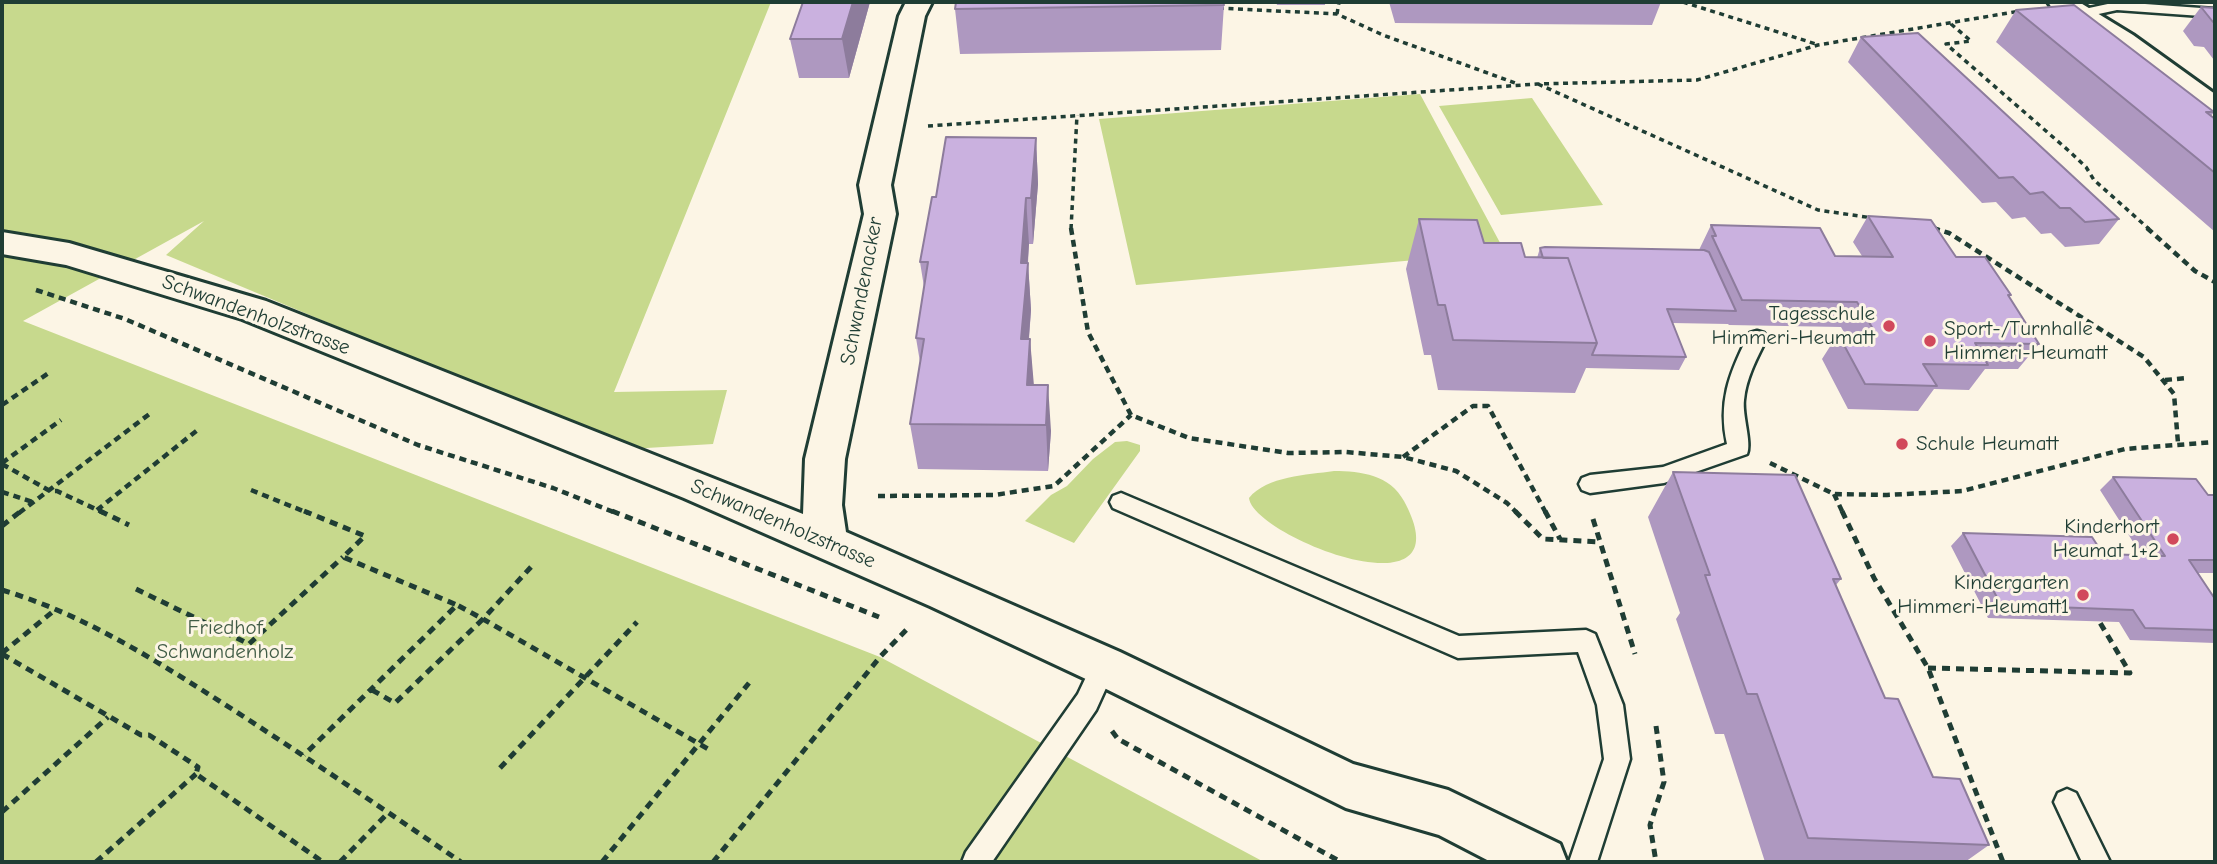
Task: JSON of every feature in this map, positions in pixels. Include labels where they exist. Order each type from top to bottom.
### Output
[{"type":"street","name":"Schwandenacker","points":[[826,541],[822,505],[825,459],[880,214],[875,185],[912,16],[919,2]]},
{"type":"street","points":[[2071,8],[2172,75],[2215,108]]},
{"type":"street","name":"Schwandenholzstrasse","points":[[2,243],[69,254],[254,310],[826,541],[1095,684],[1346,785],[1448,814],[1542,862]]},
{"type":"lane","points":[[2071,8],[2117,6],[2215,13]]},
{"type":"lane","points":[[1590,484],[1664,475],[1740,448],[1732,425],[1734,386],[1757,338]]},
{"type":"lane","points":[[1121,502],[1458,647],[1586,641],[1610,705],[1617,759],[1583,862]]},
{"type":"lane","points":[[976,862],[1095,684]]},
{"type":"lane","points":[[2067,802],[2096,862]]},
{"type":"path","points":[[1337,14],[1339,2]]},
{"type":"path","points":[[1683,2],[1818,45]]},
{"type":"path","points":[[1215,7],[1262,12],[1337,14],[1382,36],[1519,85]]},
{"type":"path","points":[[916,127],[1519,85],[1697,80],[1818,45],[2026,9]]},
{"type":"path","points":[[1950,23],[1971,41],[1946,44],[1996,90],[2015,101],[2086,167],[2094,180],[2195,271],[2215,282]]},
{"type":"path","points":[[1537,84],[1818,210],[1880,219]]},
{"type":"path","points":[[1077,115],[1070,222],[1088,332],[1131,415],[1189,438],[1288,453],[1346,452],[1403,457],[1456,471],[1507,503],[1543,539],[1601,542]]},
{"type":"path","points":[[1927,227],[1950,233],[2144,358],[2174,394],[2178,443]]},
{"type":"path","points":[[24,286],[125,318],[418,445],[553,488],[882,618]]},
{"type":"path","points":[[2,405],[50,372]]},
{"type":"path","points":[[2165,380],[2188,378]]},
{"type":"path","points":[[1403,457],[1473,406],[1488,405],[1560,540]]},
{"type":"path","points":[[2,526],[152,412]]},
{"type":"path","points":[[878,496],[994,495],[1054,486],[1131,415]]},
{"type":"path","points":[[61,421],[2,464],[50,491],[57,491],[129,525]]},
{"type":"path","points":[[97,510],[200,428]]},
{"type":"path","points":[[1740,448],[1834,494],[1887,495],[1962,491],[2125,449],[2215,442]]},
{"type":"path","points":[[136,589],[249,644],[365,537],[251,490]]},
{"type":"path","points":[[2,492],[33,502]]},
{"type":"path","points":[[1834,494],[1874,578],[1928,668],[2003,862]]},
{"type":"path","points":[[343,558],[483,619],[708,749]]},
{"type":"path","points":[[372,690],[395,703],[483,619],[531,567]]},
{"type":"path","points":[[2,590],[27,597],[132,645],[304,755],[461,862]]},
{"type":"path","points":[[304,755],[457,606]]},
{"type":"path","points":[[55,610],[3,656],[141,735],[149,735],[198,767],[196,774],[96,862]]},
{"type":"path","points":[[1928,668],[2130,673],[2099,621]]},
{"type":"path","points":[[500,768],[637,622]]},
{"type":"path","points":[[713,862],[880,657],[907,627],[917,623]]},
{"type":"path","points":[[602,862],[749,683]]},
{"type":"path","points":[[1095,684],[1118,739],[1341,862]]},
{"type":"path","points":[[2,812],[108,717]]},
{"type":"path","points":[[196,774],[324,862]]},
{"type":"path","points":[[340,862],[389,812]]},
{"type":"green space","name":"Friedhof Schwandenholz","points":[[2,2],[771,2],[614,392],[727,390],[713,444],[630,449],[166,255],[204,221],[23,321],[880,657],[1264,862],[2,862]]},
{"type":"green space","points":[[1420,94],[1505,252],[1136,285],[1099,119]]},
{"type":"green space","points":[[1532,98],[1603,205],[1501,215],[1439,106]]},
{"type":"green space","points":[[1127,441],[1140,445],[1140,451],[1074,543],[1025,521],[1051,495],[1067,486],[1093,459],[1115,442]]},
{"type":"green space","points":[[1334,471],[1374,476],[1398,492],[1404,501],[1416,537],[1408,557],[1385,563],[1352,559],[1317,548],[1284,532],[1259,514],[1249,498],[1266,485],[1277,481]]},
{"type":"building","points":[[803,2],[853,2],[842,39],[790,39]]},
{"type":"building","points":[[956,2],[1223,2],[1224,5],[955,9]]},
{"type":"building","points":[[2074,5],[2214,112],[2206,112],[2215,119],[2215,173],[2016,10]]},
{"type":"building","points":[[2201,7],[2215,8],[2215,22],[2213,22]]},
{"type":"building","points":[[1918,33],[2119,219],[2085,222],[2070,208],[2060,208],[2043,192],[2030,194],[2013,177],[1999,178],[1861,37]]},
{"type":"building","points":[[946,137],[1036,138],[1031,198],[1026,198],[1021,263],[1028,263],[1021,339],[1030,339],[1027,385],[1048,385],[1046,425],[910,424],[924,339],[916,338],[928,262],[920,262],[932,197],[936,197]]},
{"type":"building","name":"Tagesschule Himmeri-Heumatt","points":[[1868,216],[1931,220],[1956,257],[1985,257],[2039,344],[1975,343],[1988,365],[1923,364],[1937,386],[1865,384],[1838,334],[1876,334],[1857,302],[1742,300],[1712,236],[1716,236],[1711,225],[1820,228],[1835,256],[1893,257]]},
{"type":"building","points":[[1419,219],[1477,220],[1484,243],[1521,243],[1525,257],[1568,258],[1597,343],[1453,340],[1445,305],[1438,305]]},
{"type":"building","points":[[1540,248],[1704,250],[1709,252],[1736,311],[1667,309],[1686,357],[1592,355],[1597,343],[1568,258],[1543,258]]},
{"type":"building","points":[[1673,472],[1795,475],[1841,579],[1833,579],[1885,698],[1898,699],[1933,777],[1960,779],[1989,845],[1808,838],[1757,694],[1747,694],[1705,575],[1710,575]]},
{"type":"building","points":[[2113,477],[2196,479],[2208,495],[2215,495],[2215,560],[2189,560],[2215,599],[2215,630],[2145,628],[2133,610],[2001,605],[1963,533],[2092,537],[2103,554],[2165,556]]},
{"type":"place","name":"Tagesschule Himmeri-Heumatt","points":[[1889,326]]},
{"type":"place","name":"Sport-/Turnhalle Himmeri-Heumatt","points":[[1930,341]]},
{"type":"place","name":"Schule Heumatt","points":[[1902,444]]},
{"type":"place","name":"Kinderhort Heumat 1+2","points":[[2173,539]]},
{"type":"place","name":"Kindergarten Himmeri-Heumatt1","points":[[2083,595]]}]
